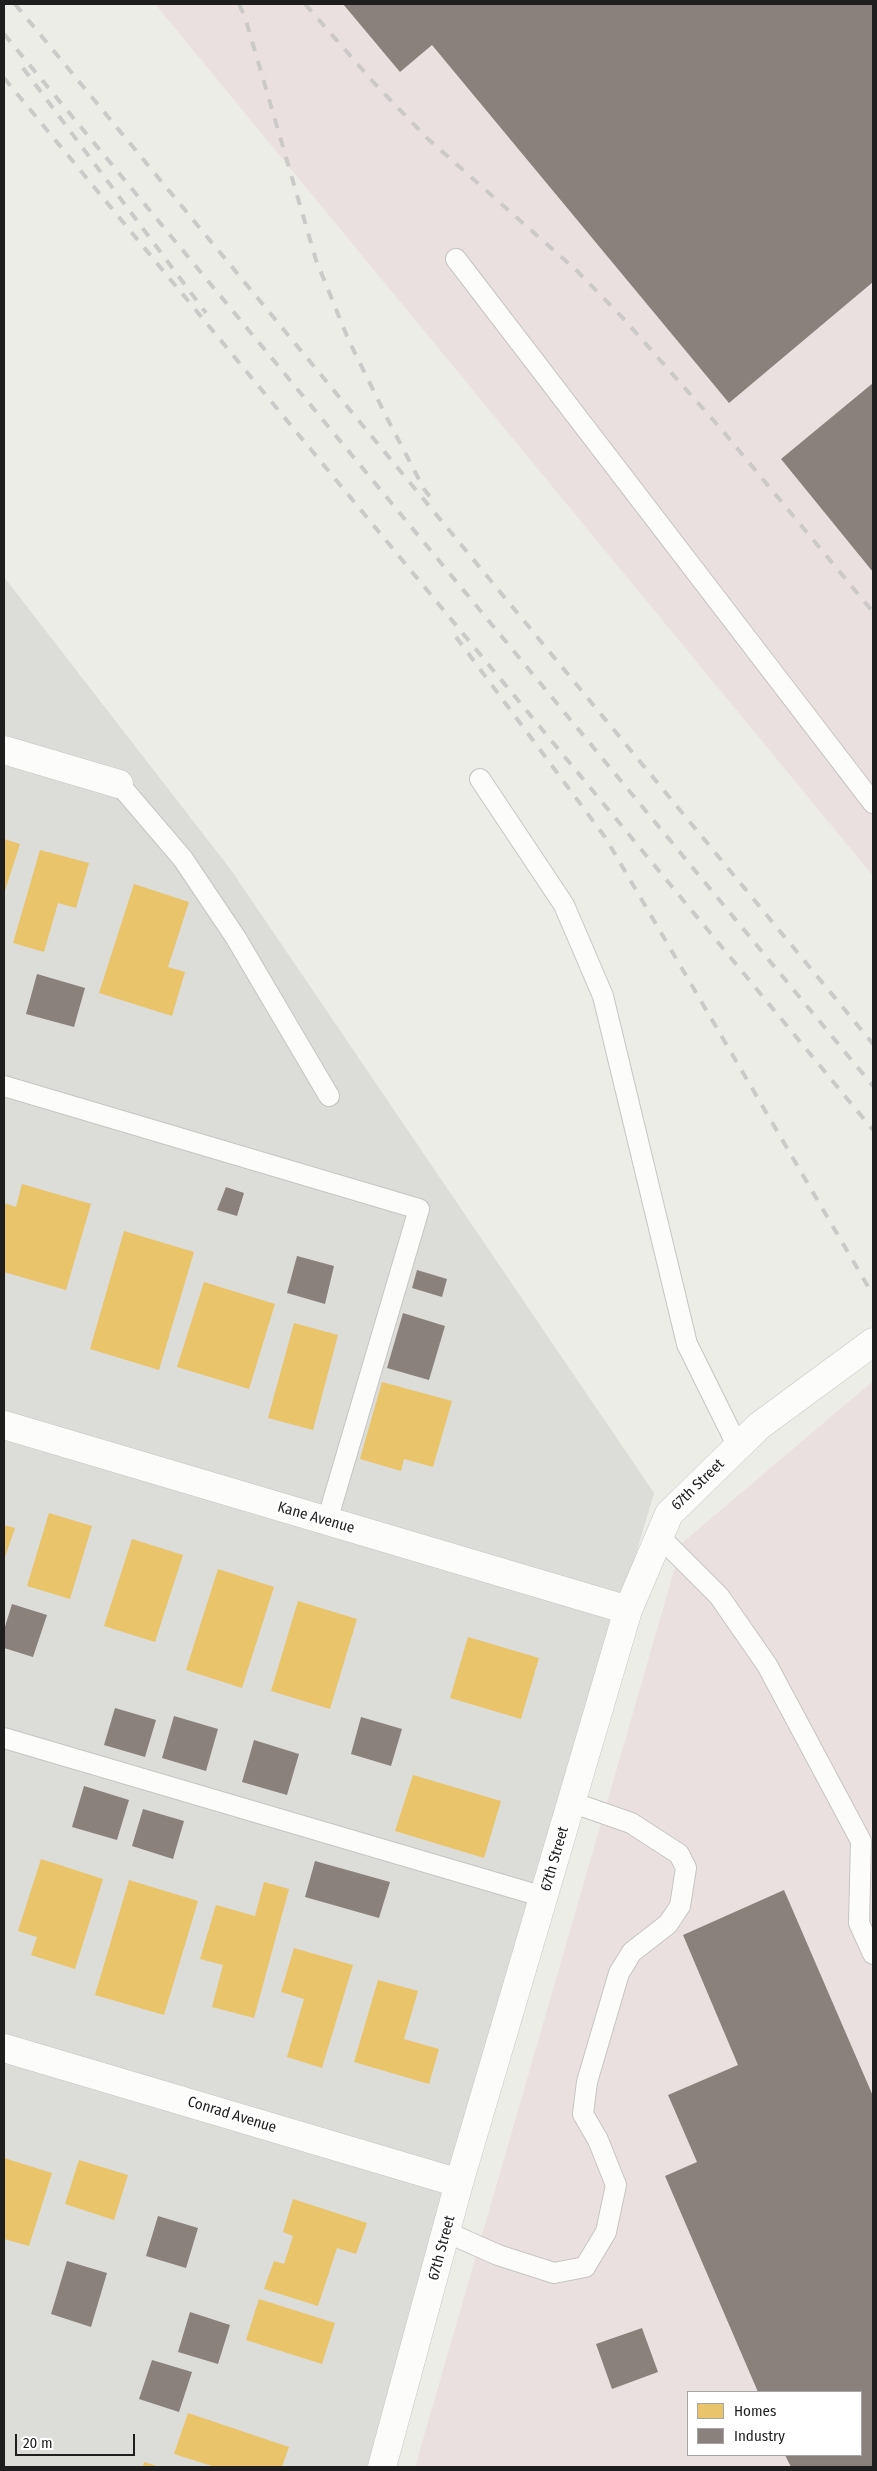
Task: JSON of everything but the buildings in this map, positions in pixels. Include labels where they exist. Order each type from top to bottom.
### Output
[{"type":"street","points":[[4,750],[119,784]]},
{"type":"street","name":"67th Street","points":[[382,2467],[460,2183],[628,1610],[668,1514],[759,1426],[873,1342]]},
{"type":"street","name":"Kane Avenue","points":[[4,1425],[628,1610]]},
{"type":"street","name":"Conrad Avenue","points":[[4,2048],[460,2183]]},
{"type":"lane","points":[[456,259],[873,803]]},
{"type":"lane","points":[[480,779],[564,905],[604,996],[688,1344],[738,1447]]},
{"type":"lane","points":[[119,784],[183,859],[236,938],[329,1096]]},
{"type":"lane","points":[[4,1086],[419,1209],[327,1521]]},
{"type":"lane","points":[[659,1536],[718,1596],[768,1665],[867,1840],[859,1924],[873,1954]]},
{"type":"lane","points":[[4,1738],[544,1898]]},
{"type":"lane","points":[[446,2232],[498,2255],[554,2273],[585,2267],[606,2232],[616,2185],[598,2140],[583,2114],[587,2082],[618,1973],[632,1952],[668,1924],[680,1906],[686,1868],[679,1854],[631,1823],[571,1802]]},
{"type":"shaded area","points":[[155,4],[873,4],[873,876]]},
{"type":"shaded area","points":[[4,577],[231,870],[654,1493],[367,2467],[4,2467]]},
{"type":"shaded area","points":[[873,1381],[873,2467],[415,2467],[682,1543]]},
{"type":"railway","points":[[15,4],[873,1044]]},
{"type":"railway","points":[[239,4],[245,17],[316,260],[349,341],[424,489],[434,502]]},
{"type":"railway","points":[[305,4],[375,84],[428,139],[576,270],[622,317],[722,430],[873,612]]},
{"type":"railway","points":[[4,34],[873,1086]]},
{"type":"railway","points":[[23,68],[206,313]]},
{"type":"railway","points":[[4,78],[873,1130]]},
{"type":"railway","points":[[456,637],[605,837],[873,1295]]}]
